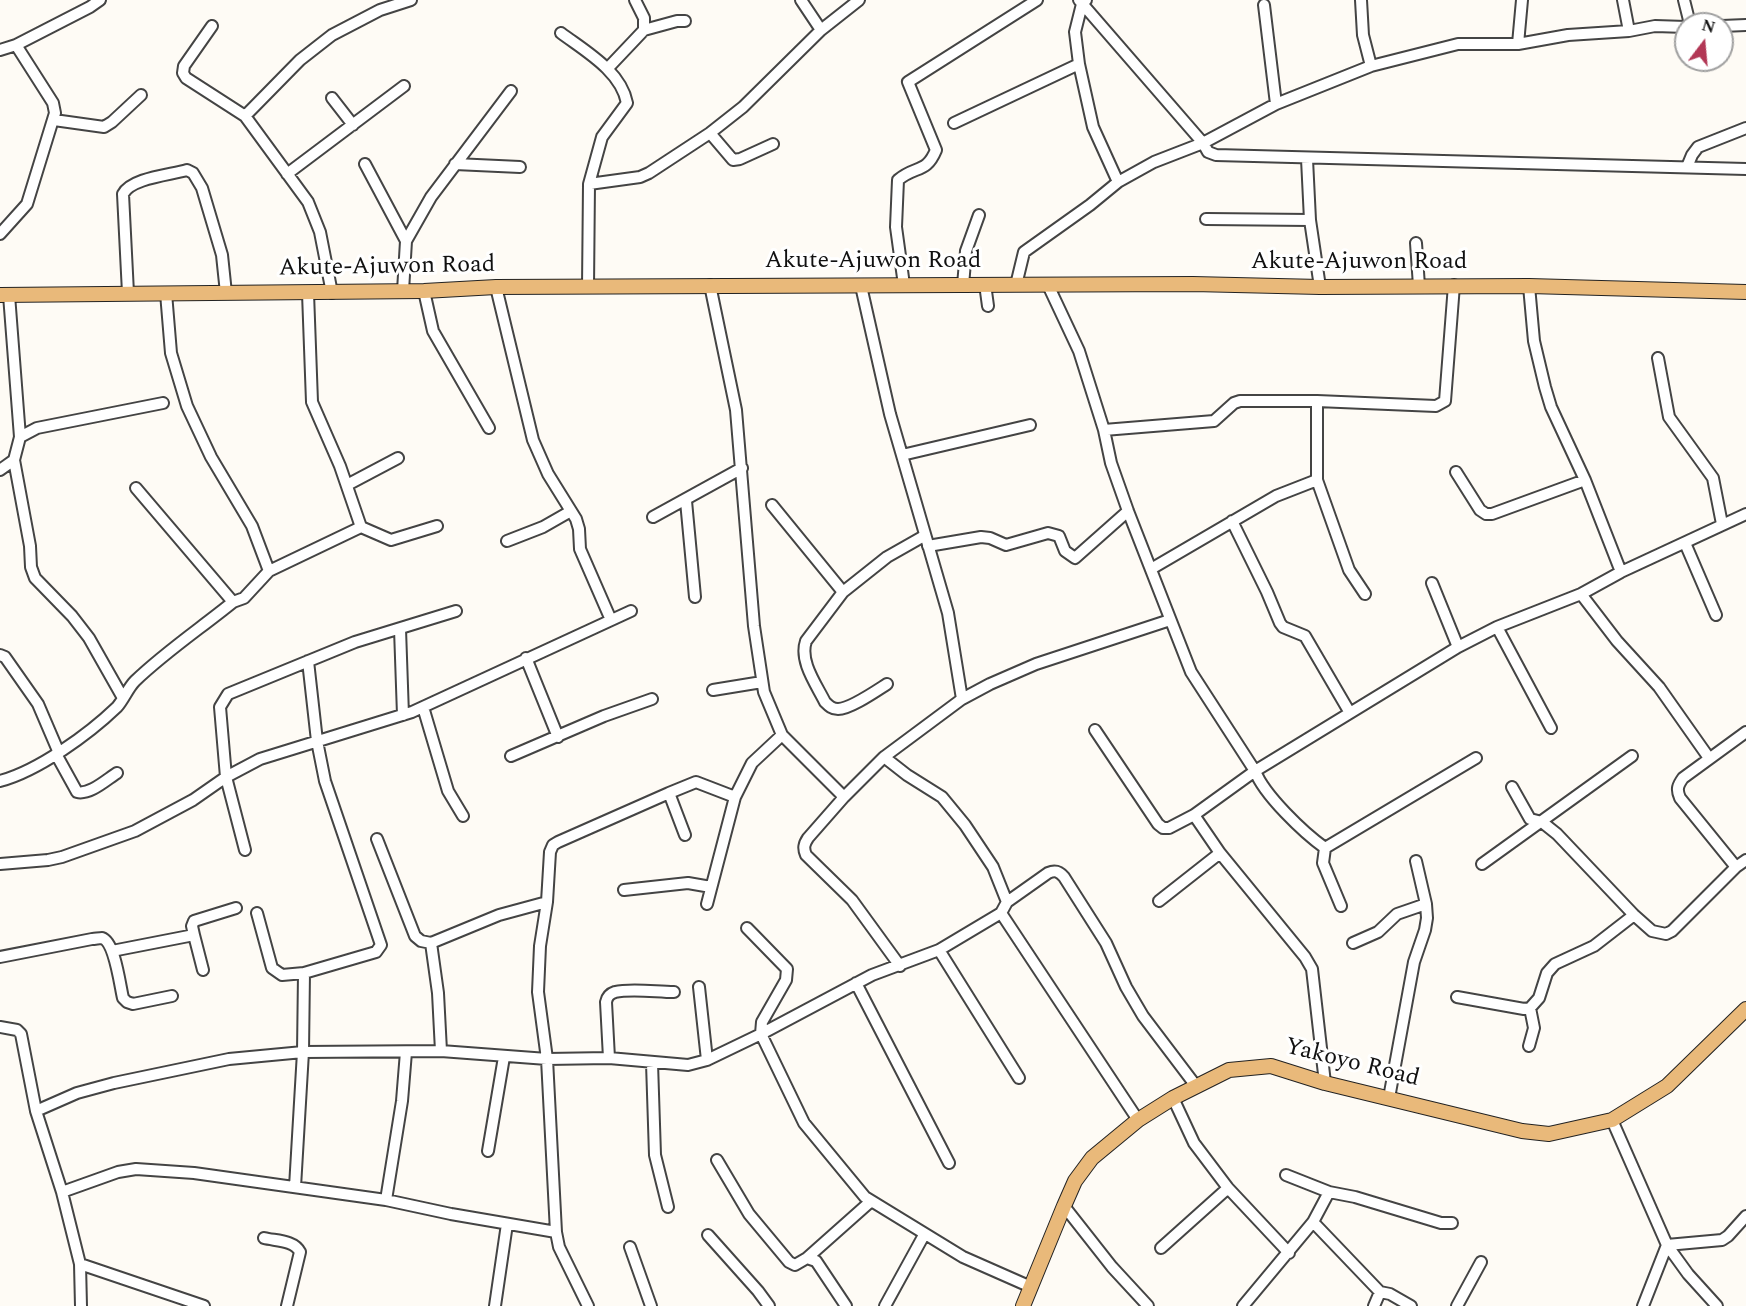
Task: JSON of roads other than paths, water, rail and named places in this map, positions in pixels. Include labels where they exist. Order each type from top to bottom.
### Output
[{"type":"main road","name":"Akute-Ajuwon Road","points":[[5,295],[308,293],[496,287],[985,284],[1193,284],[1320,287],[1454,285],[1746,292]]},
{"type":"main road","name":"Yakoyo Road","points":[[1023,1306],[1075,1181],[1092,1158],[1138,1120],[1173,1098],[1229,1070],[1271,1066],[1325,1083],[1522,1131],[1549,1134],[1612,1120],[1667,1086],[1746,1009]]},
{"type":"street","points":[[0,50],[16,45],[100,0]]},
{"type":"street","points":[[245,116],[300,60],[332,35],[380,10],[411,0]]},
{"type":"street","points":[[635,0],[644,18],[644,30]]},
{"type":"street","points":[[801,0],[821,30]]},
{"type":"street","points":[[589,184],[640,177],[710,133],[743,107],[821,30],[859,0]]},
{"type":"street","points":[[904,285],[896,227],[898,180],[904,175],[926,167],[936,150],[908,82],[1037,0]]},
{"type":"street","points":[[1361,0],[1363,35],[1371,66]]},
{"type":"street","points":[[1518,44],[1522,0]]},
{"type":"street","points":[[1623,0],[1629,31]]},
{"type":"street","points":[[1082,1],[1075,32],[1079,64],[1093,127],[1118,182]]},
{"type":"street","points":[[1082,1],[1203,143],[1208,152],[1216,155],[1746,168]]},
{"type":"street","points":[[1264,4],[1276,104]]},
{"type":"street","points":[[608,68],[644,30],[685,21]]},
{"type":"street","points":[[212,26],[183,66],[183,73],[186,78],[245,116],[308,202],[320,232],[332,292]]},
{"type":"street","points":[[1016,285],[1024,252],[1118,182],[1154,162],[1203,143],[1276,104],[1371,66],[1458,44],[1518,44],[1568,35],[1629,31],[1655,26],[1674,27]]},
{"type":"street","points":[[561,33],[608,68],[626,96],[627,104],[602,136],[589,184],[588,287]]},
{"type":"street","points":[[0,234],[27,204],[54,120],[53,103],[16,45]]},
{"type":"street","points":[[954,123],[1079,64]]},
{"type":"street","points":[[287,174],[404,86]]},
{"type":"street","points":[[403,291],[406,242],[431,197],[512,91]]},
{"type":"street","points":[[54,120],[104,127],[141,95]]},
{"type":"street","points":[[332,98],[353,125]]},
{"type":"street","points":[[1687,167],[1698,147],[1745,130]]},
{"type":"street","points":[[710,133],[733,160],[773,144]]},
{"type":"street","points":[[1307,159],[1310,220],[1320,287]]},
{"type":"street","points":[[365,164],[406,242]]},
{"type":"street","points":[[455,164],[520,167]]},
{"type":"street","points":[[128,293],[123,194],[126,188],[136,182],[187,170],[193,173],[202,188],[222,255],[226,293]]},
{"type":"street","points":[[963,285],[966,251],[979,215]]},
{"type":"street","points":[[1206,219],[1310,220]]},
{"type":"street","points":[[1416,243],[1419,286]]},
{"type":"street","points":[[985,284],[988,306]]},
{"type":"street","points":[[711,285],[736,410],[754,626],[762,682],[782,735],[844,797]]},
{"type":"street","points":[[1048,285],[1079,351],[1104,430],[1111,463],[1191,672],[1255,771],[1258,780],[1313,839],[1325,848]]},
{"type":"street","points":[[1104,430],[1214,421],[1234,403],[1240,401],[1317,400],[1436,406],[1445,401],[1454,285]]},
{"type":"street","points":[[861,286],[890,414],[948,613],[962,699]]},
{"type":"street","points":[[1529,286],[1534,341],[1551,407],[1584,480],[1621,572]]},
{"type":"street","points":[[496,287],[533,440],[548,474],[571,511],[579,529],[580,549],[611,620]]},
{"type":"street","points":[[424,291],[436,337],[489,428]]},
{"type":"street","points":[[166,293],[171,353],[188,405],[211,457],[252,526],[269,571]]},
{"type":"street","points":[[308,293],[312,402],[347,485],[361,526],[392,540],[437,526]]},
{"type":"street","points":[[5,295],[20,437],[14,460],[30,546],[31,567],[35,578],[72,616],[89,638],[123,698]]},
{"type":"street","points":[[1658,358],[1669,417],[1713,478],[1722,525]]},
{"type":"street","points":[[1317,400],[1317,480],[1349,570],[1365,594]]},
{"type":"street","points":[[20,437],[36,428],[163,403]]},
{"type":"street","points":[[902,455],[1030,425]]},
{"type":"street","points":[[347,485],[398,458]]},
{"type":"street","points":[[0,470],[14,460]]},
{"type":"street","points":[[653,518],[742,468]]},
{"type":"street","points":[[1456,472],[1479,510],[1486,514],[1584,480]]},
{"type":"street","points":[[1151,569],[1276,496],[1317,480]]},
{"type":"street","points":[[136,488],[233,602]]},
{"type":"street","points":[[686,501],[695,597]]},
{"type":"street","points":[[772,505],[843,592]]},
{"type":"street","points":[[507,540],[543,527],[571,511]]},
{"type":"street","points":[[887,684],[846,707],[837,709],[830,707],[825,702],[811,674],[804,655],[806,641],[843,592],[887,557],[926,541],[981,537],[1006,545],[1048,532],[1059,536],[1065,551],[1075,558],[1128,511]]},
{"type":"street","points":[[1095,730],[1158,824],[1163,828],[1169,828],[1194,815],[1255,771],[1458,647],[1497,627],[1581,594],[1621,572],[1746,514]]},
{"type":"street","points":[[1232,521],[1280,623],[1283,627],[1305,636],[1350,714]]},
{"type":"street","points":[[0,781],[58,753],[117,706],[134,682],[233,602],[244,598],[269,571],[361,526]]},
{"type":"street","points":[[1685,543],[1716,615]]},
{"type":"street","points":[[1432,583],[1458,647]]},
{"type":"street","points":[[1581,594],[1617,641],[1659,687],[1709,758]]},
{"type":"street","points":[[246,850],[226,777],[220,707],[228,694],[355,642],[456,611]]},
{"type":"street","points":[[0,864],[62,857],[135,831],[193,800],[226,777],[260,759],[403,715],[631,611]]},
{"type":"street","points":[[900,966],[852,900],[806,855],[804,850],[808,838],[844,797],[884,757],[962,699],[1036,664],[1170,620]]},
{"type":"street","points":[[1497,627],[1551,728]]},
{"type":"street","points":[[400,629],[403,715]]},
{"type":"street","points":[[0,655],[5,657],[38,704],[77,792],[85,792],[117,773]]},
{"type":"street","points":[[526,658],[558,737]]},
{"type":"street","points":[[257,913],[272,968],[282,975],[304,973],[380,950],[381,945],[325,781],[317,741],[308,662]]},
{"type":"street","points":[[713,690],[762,682]]},
{"type":"street","points":[[512,756],[604,716],[652,699]]},
{"type":"street","points":[[423,707],[448,790],[462,816]]},
{"type":"street","points":[[1736,867],[1680,798],[1677,791],[1683,778],[1746,732]]},
{"type":"street","points":[[706,904],[735,797],[752,763],[782,735]]},
{"type":"street","points":[[1482,864],[1632,756]]},
{"type":"street","points":[[884,757],[907,775],[942,796],[993,867],[1007,902]]},
{"type":"street","points":[[1325,848],[1476,758]]},
{"type":"street","points":[[588,1306],[559,1247],[556,1232],[547,1059],[538,992],[540,946],[547,902],[550,852],[553,845],[696,782],[735,797]]},
{"type":"street","points":[[1512,787],[1530,819],[1542,822],[1557,834],[1652,931],[1666,934],[1672,931],[1736,867],[1746,860]]},
{"type":"street","points":[[669,794],[685,835]]},
{"type":"street","points":[[1194,815],[1220,853],[1305,957],[1312,969],[1325,1083]]},
{"type":"street","points":[[377,839],[415,936],[422,941],[431,943],[499,915],[547,902]]},
{"type":"street","points":[[1325,848],[1323,863],[1341,906]]},
{"type":"street","points":[[1159,901],[1220,853]]},
{"type":"street","points":[[1389,1098],[1414,962],[1425,930],[1426,904],[1416,861]]},
{"type":"street","points":[[36,1111],[77,1093],[114,1083],[229,1059],[303,1052],[441,1051],[547,1059],[609,1058],[688,1065],[707,1060],[761,1034],[872,975],[939,950],[1001,913],[1007,902],[1053,871],[1059,872],[1106,943],[1126,987],[1143,1016],[1196,1086]]},
{"type":"street","points":[[624,890],[688,883],[711,887]]},
{"type":"street","points":[[1353,944],[1378,932],[1397,914],[1426,904]]},
{"type":"street","points":[[203,970],[192,926],[194,921],[236,908]]},
{"type":"street","points":[[1001,913],[1138,1120]]},
{"type":"street","points":[[1457,997],[1524,1009],[1530,1008],[1539,998],[1547,973],[1555,964],[1594,946],[1634,915]]},
{"type":"street","points":[[747,928],[787,969],[788,973],[783,986],[762,1022],[761,1034],[804,1123],[870,1202],[963,1257],[1030,1287]]},
{"type":"street","points":[[112,951],[195,935]]},
{"type":"street","points":[[0,957],[102,939],[108,942],[112,951],[123,999],[133,1004],[172,996]]},
{"type":"street","points":[[431,943],[438,993],[441,1051]]},
{"type":"street","points":[[939,950],[1019,1078]]},
{"type":"street","points":[[295,1186],[303,1052],[304,973]]},
{"type":"street","points":[[856,983],[949,1163]]},
{"type":"street","points":[[699,987],[707,1060]]},
{"type":"street","points":[[609,1058],[606,1002],[608,996],[613,992],[626,991],[674,992]]},
{"type":"street","points":[[1529,1046],[1534,1028],[1530,1008]]},
{"type":"street","points":[[0,1027],[17,1030],[21,1034],[36,1111],[62,1192],[80,1264],[81,1306]]},
{"type":"street","points":[[386,1200],[402,1101],[406,1052]]},
{"type":"street","points":[[488,1151],[504,1057]]},
{"type":"street","points":[[652,1063],[655,1155],[668,1207]]},
{"type":"street","points":[[1173,1098],[1194,1143],[1228,1188],[1289,1253]]},
{"type":"street","points":[[1612,1120],[1667,1245],[1688,1274],[1717,1306]]},
{"type":"street","points":[[717,1160],[749,1214],[789,1262],[795,1265],[807,1258],[870,1202]]},
{"type":"street","points":[[62,1192],[118,1172],[136,1169],[194,1173],[386,1200],[556,1232]]},
{"type":"street","points":[[1286,1175],[1329,1192],[1355,1197],[1441,1223],[1452,1223]]},
{"type":"street","points":[[1161,1248],[1228,1188]]},
{"type":"street","points":[[1243,1306],[1313,1222],[1329,1192]]},
{"type":"street","points":[[1064,1206],[1112,1267],[1148,1306]]},
{"type":"street","points":[[1667,1245],[1722,1240],[1746,1216]]},
{"type":"street","points":[[1313,1222],[1380,1292],[1390,1294],[1411,1306]]},
{"type":"street","points":[[495,1306],[507,1224]]},
{"type":"street","points":[[708,1235],[769,1306]]},
{"type":"street","points":[[885,1306],[924,1235]]},
{"type":"street","points":[[264,1238],[290,1243],[300,1252],[287,1306]]},
{"type":"street","points":[[1643,1306],[1667,1245]]},
{"type":"street","points":[[630,1247],[651,1306]]},
{"type":"street","points":[[807,1258],[816,1261],[846,1306]]},
{"type":"street","points":[[1457,1306],[1481,1262]]},
{"type":"street","points":[[80,1264],[204,1306]]},
{"type":"street","points":[[1374,1306],[1380,1292]]}]
